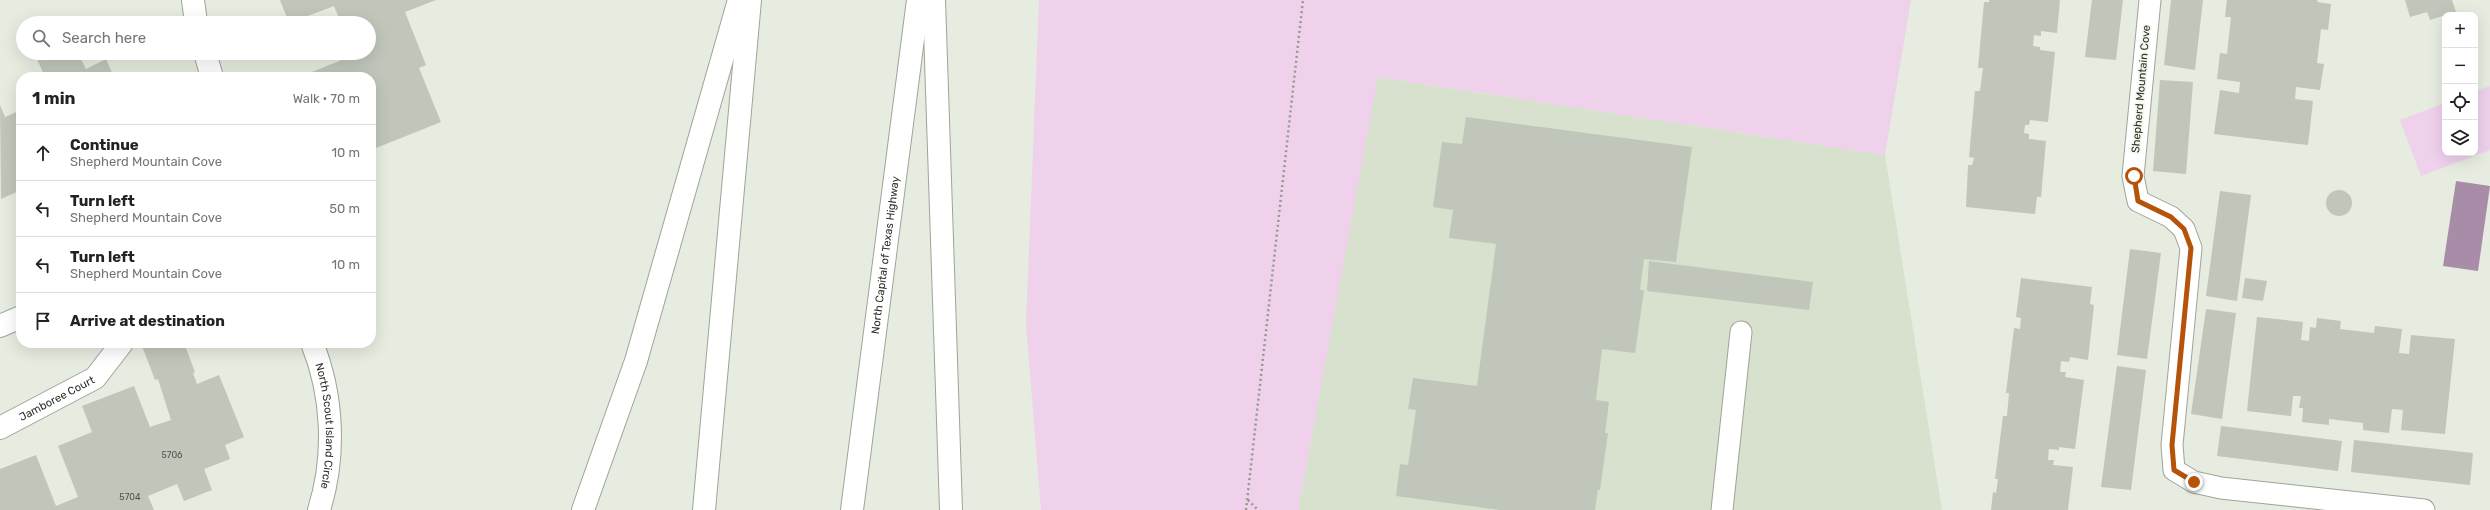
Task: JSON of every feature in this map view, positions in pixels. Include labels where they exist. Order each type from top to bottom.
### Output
[{"type":"main road","points":[[193,0],[195,16]]},
{"type":"main road","points":[[583,510],[636,361],[739,0]]},
{"type":"main road","points":[[704,510],[750,0]]},
{"type":"main road","name":"North Capital of Texas Highway","points":[[852,510],[918,0]]},
{"type":"main road","points":[[934,0],[951,510]]},
{"type":"main road","points":[[207,60],[211,72]]},
{"type":"main road","points":[[0,326],[16,319]]},
{"type":"main road","name":"Jamboree Court","points":[[0,428],[95,378],[118,348]]},
{"type":"main road","name":"North Scout Island Circle","points":[[314,348],[321,367],[330,424],[328,482],[320,510]]},
{"type":"lane","name":"Shepherd Mountain Cove","points":[[2150,0],[2134,176],[2138,201],[2171,217],[2184,229],[2191,248],[2172,445],[2174,470],[2194,482],[2221,488],[2424,510]]},
{"type":"lane","points":[[1722,510],[1740,332]]},
{"type":"path","points":[[1246,510],[1303,0]]},
{"type":"path","points":[[1248,500],[1258,510]]},
{"type":"shaded area","points":[[1039,0],[1911,0],[1885,155],[1378,77],[1298,510],[1041,510],[1026,324]]},
{"type":"shaded area","points":[[1377,77],[1885,155],[1942,510],[1298,510]]},
{"type":"shaded area","points":[[2490,86],[2490,150],[2478,155],[2478,120],[2478,90]]},
{"type":"shaded area","points":[[2442,104],[2442,156],[2474,156],[2421,176],[2400,120]]},
{"type":"shaded area","points":[[2456,181],[2490,186],[2478,271],[2443,266]]},
{"type":"building","points":[[280,0],[436,0],[405,12],[426,65],[419,68],[441,122],[376,148],[376,72],[312,72],[342,60],[376,60],[376,16],[338,16],[334,6],[308,16],[286,16]]},
{"type":"building","points":[[1989,0],[2060,0],[2057,33],[2041,31],[2041,36],[2034,35],[2033,46],[2040,47],[2040,50],[2055,52],[2048,122],[2030,120],[2029,125],[2025,125],[2024,133],[2029,134],[2029,139],[2046,141],[2041,197],[2037,197],[2035,214],[1966,207],[1968,165],[1972,165],[1974,158],[1969,157],[1975,91],[1980,91],[1983,68],[1978,68],[1984,2],[1989,2]]},
{"type":"building","points":[[2092,0],[2123,0],[2116,60],[2085,57]]},
{"type":"building","points":[[2171,0],[2203,0],[2195,70],[2164,65]]},
{"type":"building","points":[[2227,0],[2318,0],[2317,2],[2331,4],[2328,30],[2321,29],[2317,63],[2324,64],[2320,90],[2296,87],[2295,99],[2313,101],[2308,145],[2214,134],[2220,90],[2239,93],[2240,82],[2217,79],[2220,53],[2227,54],[2231,17],[2225,17]]},
{"type":"building","points":[[2405,0],[2452,0],[2456,12],[2442,12],[2442,16],[2430,20],[2427,12],[2410,17]]},
{"type":"building","points":[[37,60],[82,60],[86,69],[106,60],[112,72],[43,72]]},
{"type":"building","points":[[2160,80],[2193,82],[2186,174],[2153,171]]},
{"type":"building","points":[[0,105],[5,117],[16,112],[16,192],[1,199]]},
{"type":"building","points":[[1466,117],[1692,147],[1676,262],[1644,259],[1640,290],[1644,290],[1635,353],[1602,349],[1596,400],[1609,402],[1605,433],[1608,433],[1600,490],[1598,490],[1595,510],[1500,510],[1396,496],[1400,464],[1408,465],[1416,410],[1408,409],[1413,378],[1477,386],[1496,244],[1449,238],[1453,210],[1433,207],[1442,142],[1462,144]]},
{"type":"building","points":[[2339,190],[2348,194],[2352,203],[2348,212],[2339,216],[2330,212],[2326,203],[2330,194]]},
{"type":"building","points":[[2220,191],[2251,195],[2237,301],[2206,296]]},
{"type":"building","points":[[2130,249],[2161,253],[2147,359],[2117,355]]},
{"type":"building","points":[[1649,261],[1813,282],[1809,310],[1647,291]]},
{"type":"building","points":[[2021,278],[2092,287],[2090,304],[2094,305],[2088,360],[2070,357],[2069,362],[2061,361],[2060,372],[2066,372],[2065,377],[2084,380],[2075,449],[2059,447],[2059,450],[2049,449],[2048,460],[2054,460],[2053,465],[2073,467],[2068,510],[1991,510],[1993,492],[1996,493],[1998,479],[1995,479],[2003,416],[2007,416],[2009,393],[2006,393],[2014,328],[2020,329],[2021,318],[2016,317]]},
{"type":"building","points":[[2245,278],[2267,281],[2263,301],[2242,298]]},
{"type":"building","points":[[2206,309],[2236,313],[2222,419],[2191,414]]},
{"type":"building","points":[[2257,317],[2303,322],[2301,340],[2309,341],[2310,327],[2316,328],[2317,318],[2341,321],[2340,329],[2374,333],[2375,326],[2402,329],[2399,353],[2409,354],[2411,335],[2455,339],[2445,434],[2401,430],[2403,410],[2392,409],[2389,433],[2363,430],[2363,423],[2329,419],[2329,425],[2302,422],[2303,408],[2299,408],[2301,396],[2293,396],[2291,416],[2247,411]]},
{"type":"building","points":[[143,348],[186,348],[195,372],[193,373],[197,384],[219,375],[244,437],[225,445],[230,459],[204,469],[212,490],[184,501],[177,484],[148,496],[154,510],[0,510],[0,469],[36,455],[56,506],[78,497],[58,446],[92,432],[82,406],[134,386],[150,427],[171,420],[158,379],[155,380]]},
{"type":"building","points":[[2117,366],[2146,370],[2131,490],[2101,487]]},
{"type":"building","points":[[2221,426],[2342,441],[2338,471],[2217,456]]},
{"type":"building","points":[[2354,440],[2473,453],[2470,485],[2351,472]]},
{"type":"route","points":[[2134,176],[2138,201],[2171,217],[2184,229],[2191,248],[2172,445],[2174,470],[2194,482]]}]
